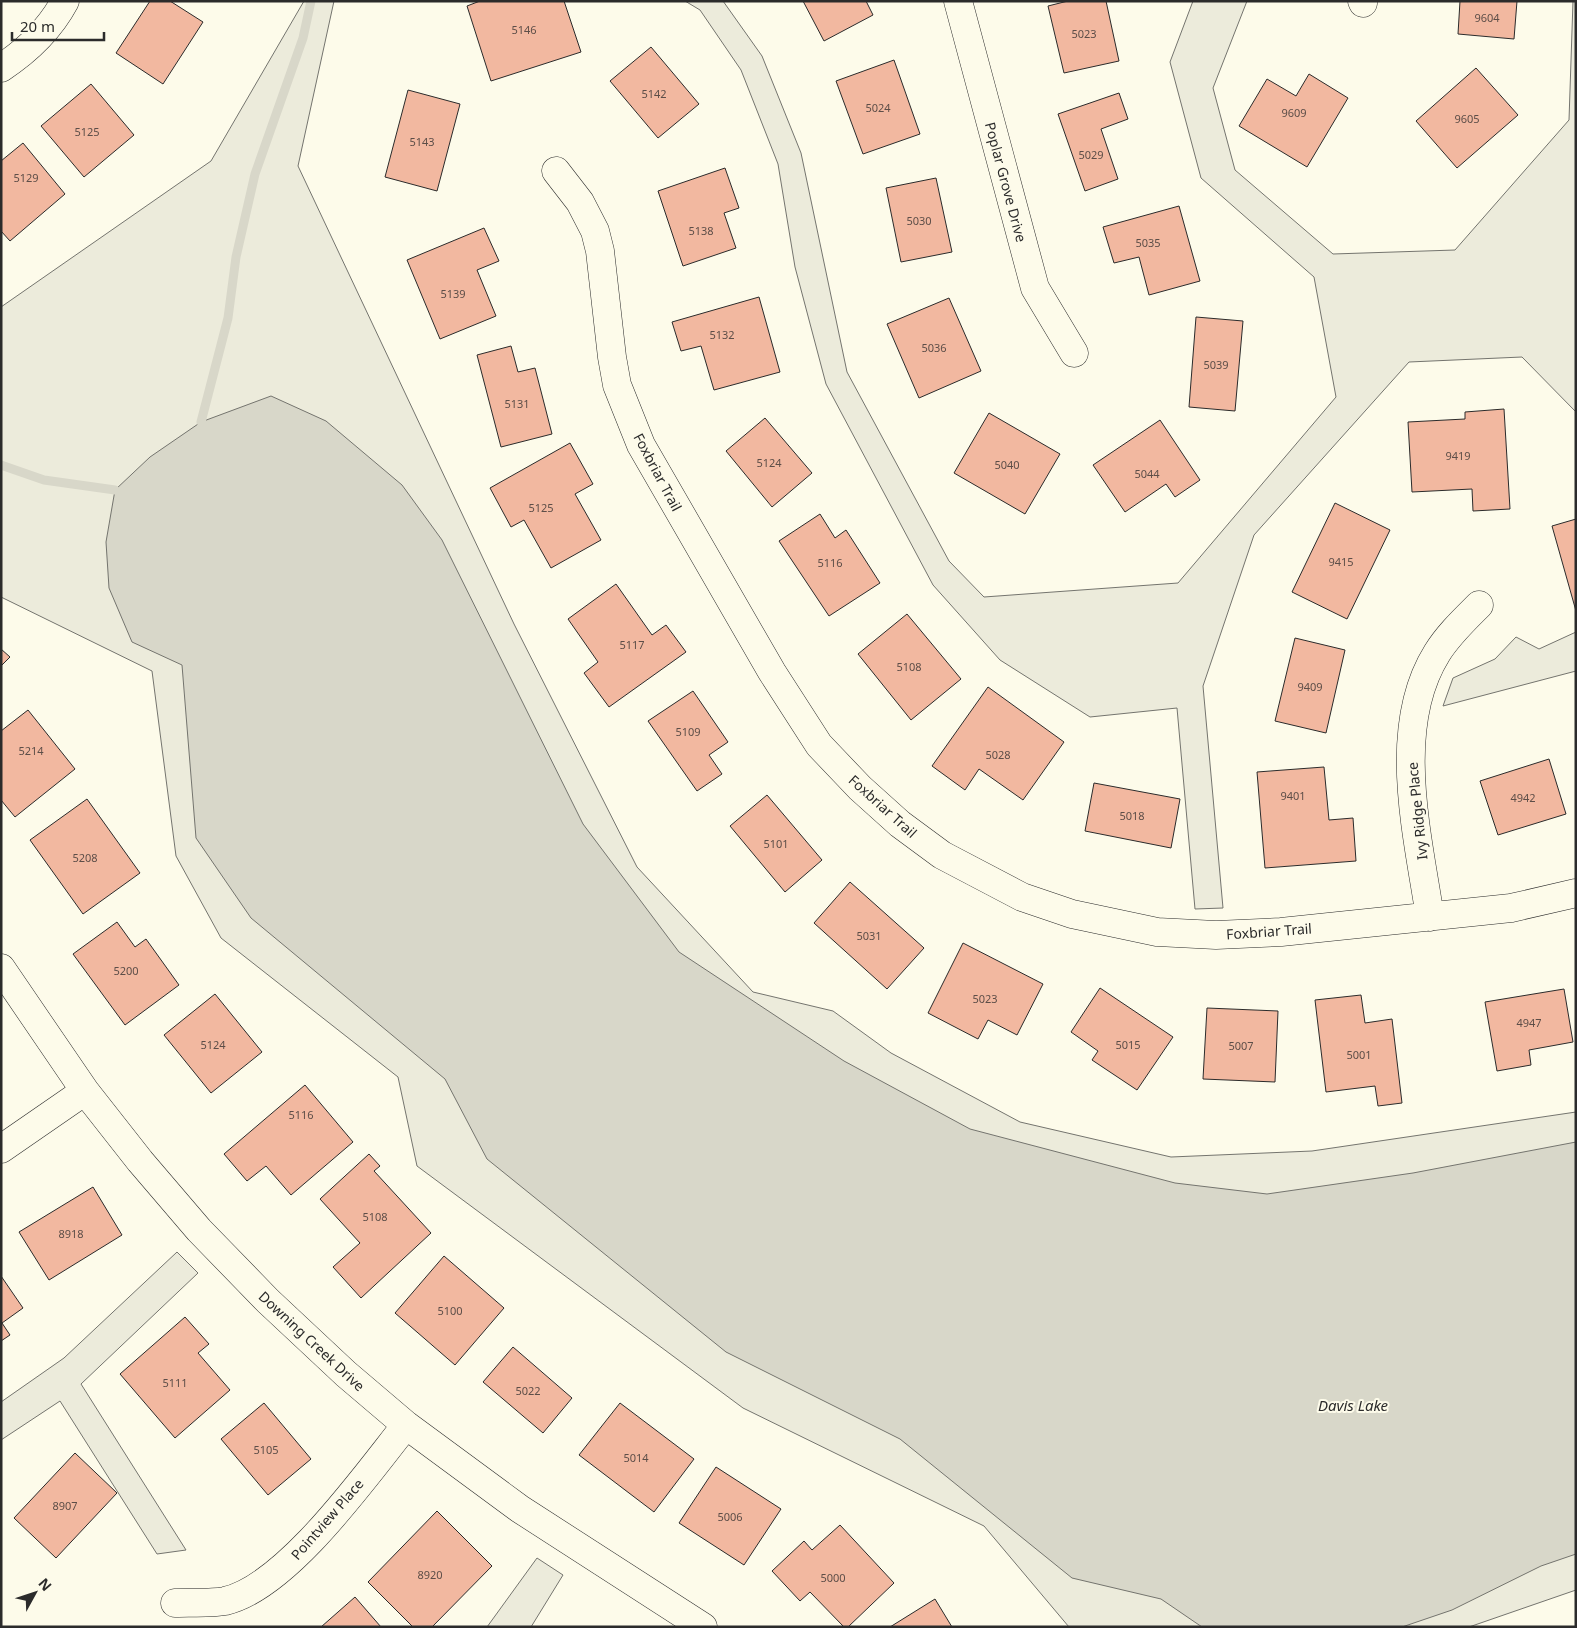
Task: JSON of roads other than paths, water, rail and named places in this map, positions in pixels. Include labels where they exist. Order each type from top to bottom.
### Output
[{"type":"street","points":[[1,68],[20,56],[37,39],[65,1]]},
{"type":"street","name":"Poplar Grove Drive","points":[[958,1],[1035,288],[1074,353]]},
{"type":"street","name":"Foxbriar Trail","points":[[556,171],[580,202],[595,231],[600,251],[617,385],[641,445],[772,672],[819,745],[860,788],[900,824],[942,856],[1022,896],[1072,914],[1114,925],[1157,932],[1216,935],[1281,932],[1510,908],[1576,893]]},
{"type":"street","name":"Ivy Ridge Place","points":[[1430,917],[1411,776],[1412,738],[1417,704],[1436,654],[1455,629],[1479,605]]},
{"type":"street","name":"Downing Creek Drive","points":[[1,968],[85,1091],[140,1161],[198,1230],[275,1308],[346,1374],[406,1426],[520,1509],[703,1627]]},
{"type":"street","points":[[1,1149],[85,1091]]},
{"type":"street","name":"Pointview Place","points":[[175,1602],[224,1601],[240,1596],[281,1570],[314,1537],[406,1426]]},
{"type":"water","name":"Davis Lake","points":[[271,396],[326,421],[402,485],[442,540],[583,824],[679,952],[844,1061],[970,1129],[1175,1183],[1267,1194],[1413,1173],[1576,1142],[1576,1554],[1541,1566],[1452,1610],[1402,1627],[1202,1627],[1161,1599],[1072,1578],[900,1439],[726,1352],[487,1159],[445,1079],[251,918],[196,838],[182,665],[132,642],[109,588],[106,542],[115,490],[150,457],[201,422]]},
{"type":"waterway","points":[[201,422],[228,318],[236,257],[255,174],[303,38],[311,1]]},
{"type":"waterway","points":[[1,465],[44,480],[115,490]]}]
